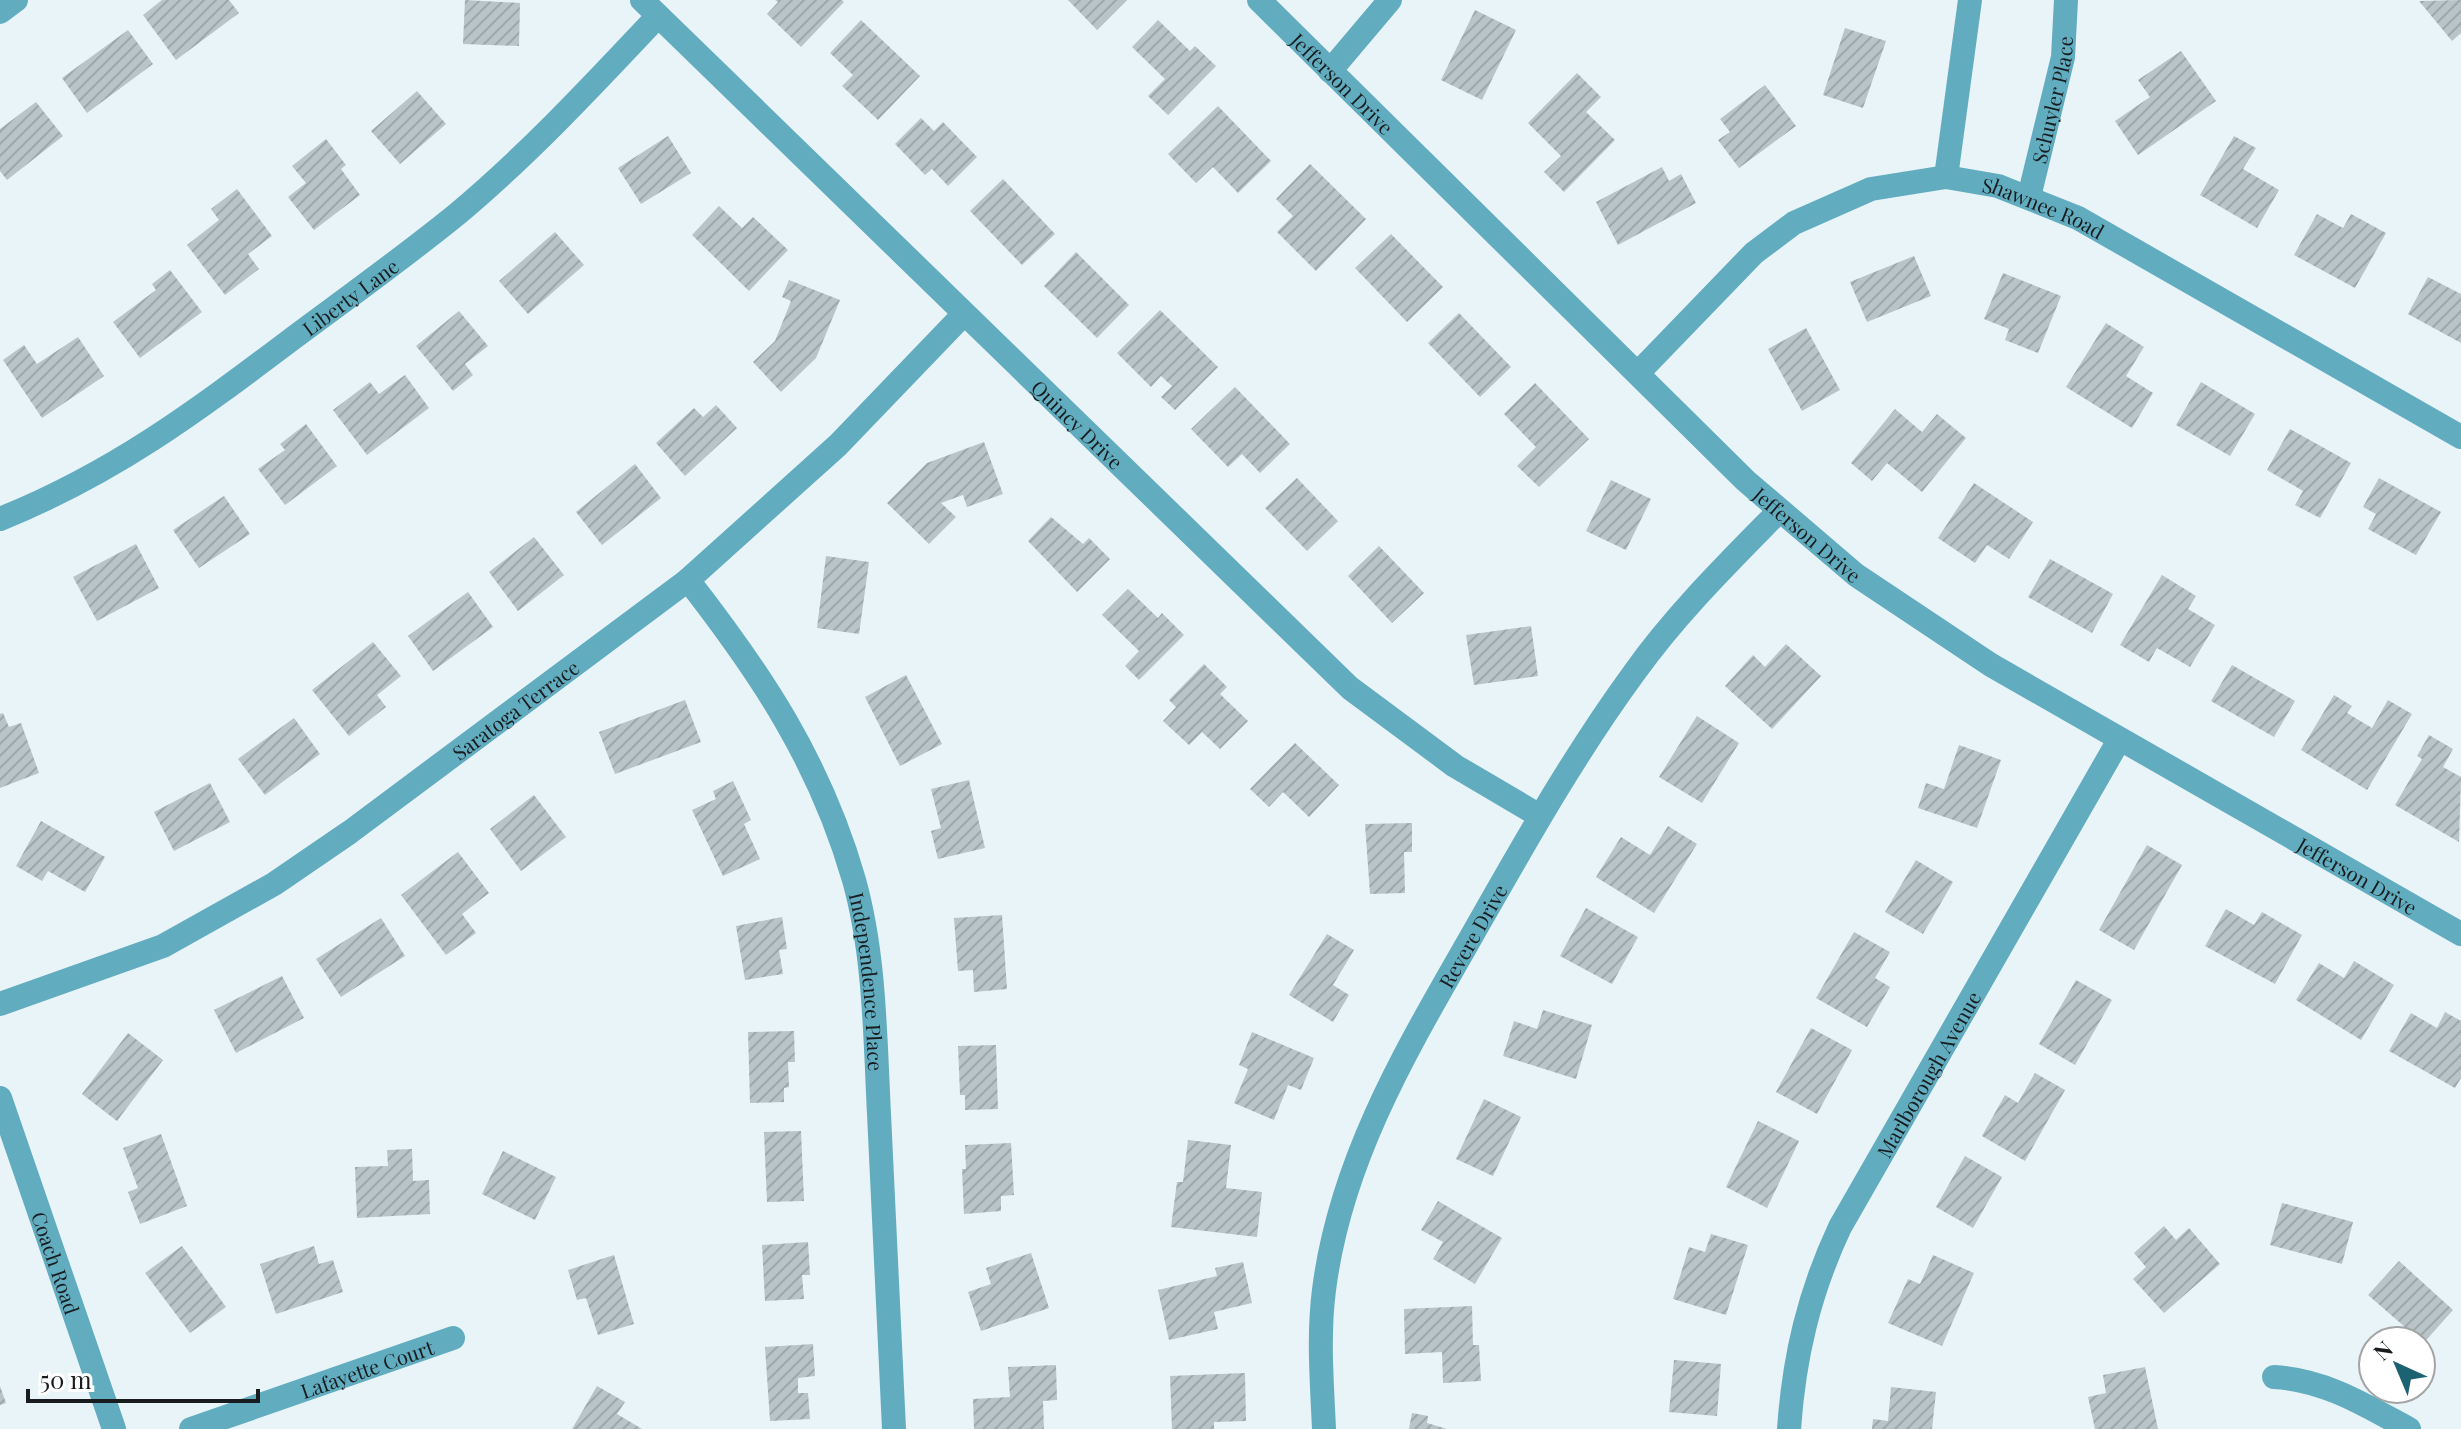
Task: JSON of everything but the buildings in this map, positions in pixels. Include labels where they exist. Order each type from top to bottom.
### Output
[{"type":"street","points":[[0,12],[16,0]]},
{"type":"street","name":"Jefferson Drive","points":[[1259,0],[1779,511],[1856,575],[1923,622],[2119,740],[2461,934]]},
{"type":"street","points":[[1330,71],[1390,0]]},
{"type":"street","points":[[1946,177],[1970,0]]},
{"type":"street","name":"Schuyler Place","points":[[2029,197],[2063,57],[2066,0]]},
{"type":"street","name":"Quincy Drive","points":[[650,8],[963,315],[1368,703],[1455,766],[1540,816]]},
{"type":"street","name":"Liberty Lane","points":[[0,519],[93,477],[156,439],[417,245],[554,125],[650,8]]},
{"type":"street","name":"Shawnee Road","points":[[1639,372],[1754,253],[1794,223],[1871,189],[1946,177],[1998,186],[2078,218],[2461,437]]},
{"type":"street","name":"Saratoga Terrace","points":[[0,1004],[163,946],[274,884],[350,832],[688,580],[838,445],[963,315]]},
{"type":"street","name":"Revere Drive","points":[[1324,1429],[1321,1368],[1324,1289],[1353,1172],[1389,1084],[1540,816],[1635,670],[1704,590],[1779,511]]},
{"type":"street","name":"Independence Place","points":[[688,580],[747,656],[787,719],[847,857],[860,905],[874,1017],[894,1429]]},
{"type":"street","name":"Marlborough Avenue","points":[[1789,1429],[1794,1369],[1802,1330],[1824,1261],[1840,1227],[2119,740]]},
{"type":"street","name":"Coach Road","points":[[0,1098],[114,1429]]},
{"type":"street","name":"Lafayette Court","points":[[191,1429],[453,1338]]},
{"type":"street","points":[[2274,1377],[2299,1378],[2326,1386],[2409,1429]]}]
